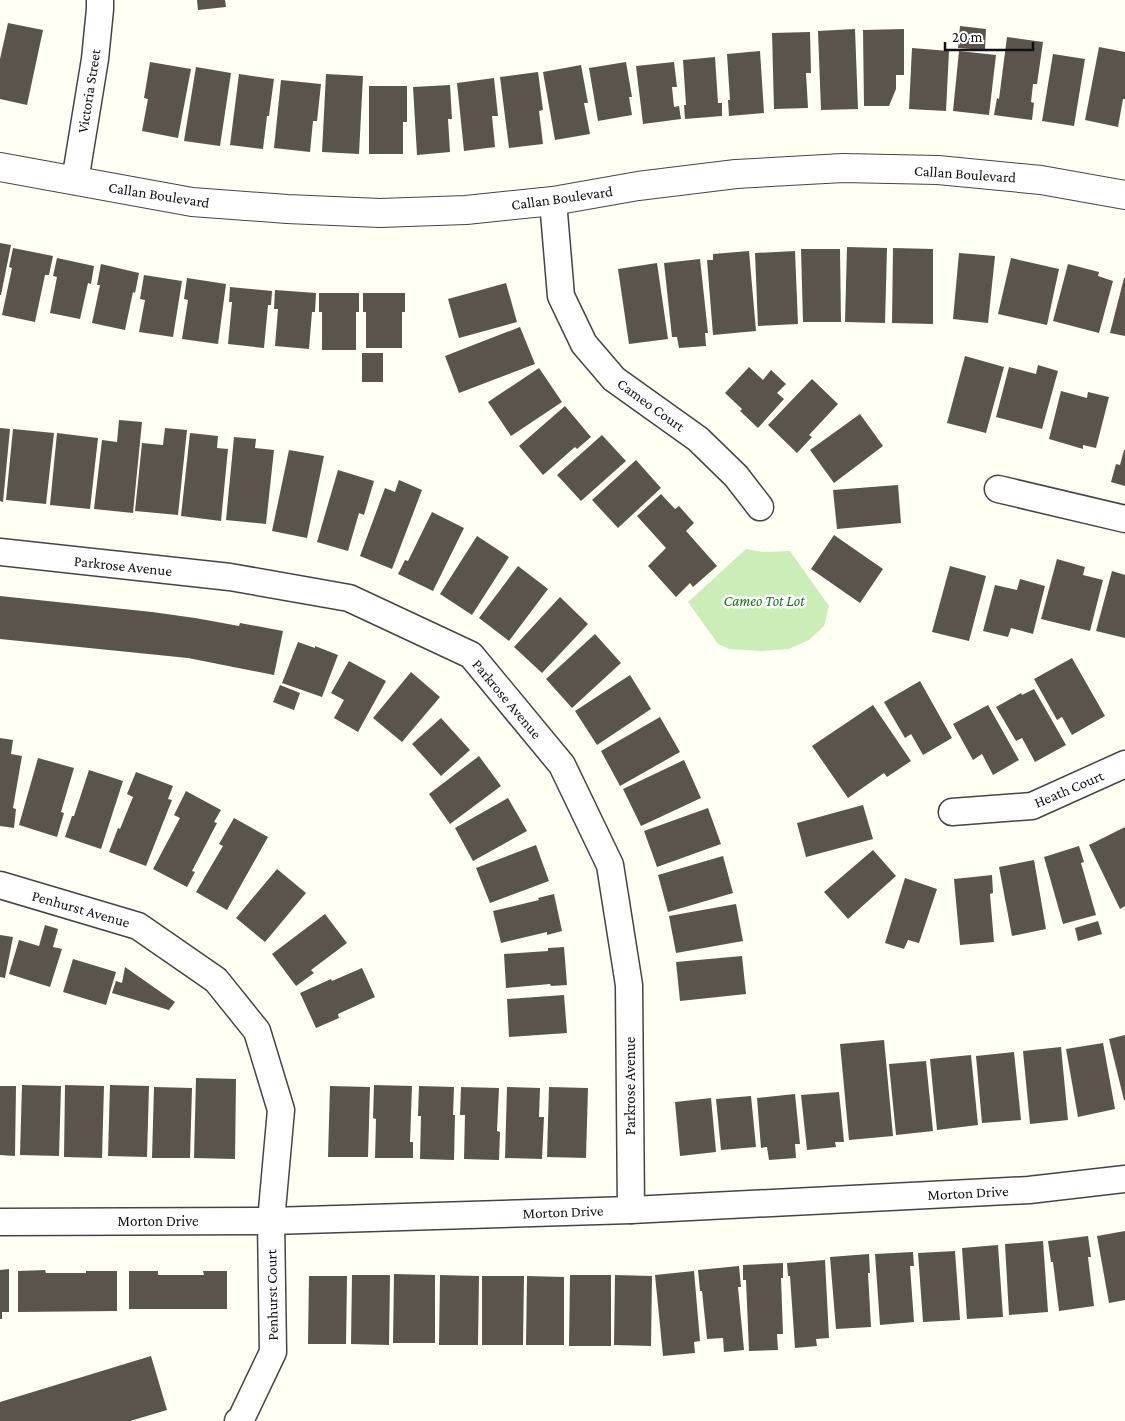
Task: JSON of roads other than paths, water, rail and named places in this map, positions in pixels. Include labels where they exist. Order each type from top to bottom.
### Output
[{"type":"street","name":"Victoria Street","points":[[75,181],[95,59],[100,0]]},
{"type":"street","name":"Callan Boulevard","points":[[0,166],[192,202],[288,210],[389,212],[466,210],[553,201],[638,186],[736,174],[843,168],[938,170],[1041,180],[1125,195]]},
{"type":"street","name":"Cameo Court","points":[[553,201],[561,296],[584,344],[614,379],[698,439],[736,476],[760,507]]},
{"type":"street","points":[[998,489],[1125,519]]},
{"type":"street","name":"Parkrose Avenue","points":[[0,552],[230,577],[349,598],[471,655],[562,765],[610,865],[629,985],[631,1210]]},
{"type":"street","name":"Heath Court","points":[[952,812],[1032,806],[1125,764]]},
{"type":"street","name":"Penhurst Avenue","points":[[0,885],[138,926],[216,980],[257,1030],[281,1110],[270,1221]]},
{"type":"street","name":"Morton Drive","points":[[0,1222],[270,1221],[631,1210],[1029,1190],[1125,1179]]},
{"type":"street","name":"Penhurst Court","points":[[238,1421],[241,1419],[272,1352],[270,1221]]},
{"type":"park label","name":"Cameo Tot Lot","points":[[764,601]]}]
